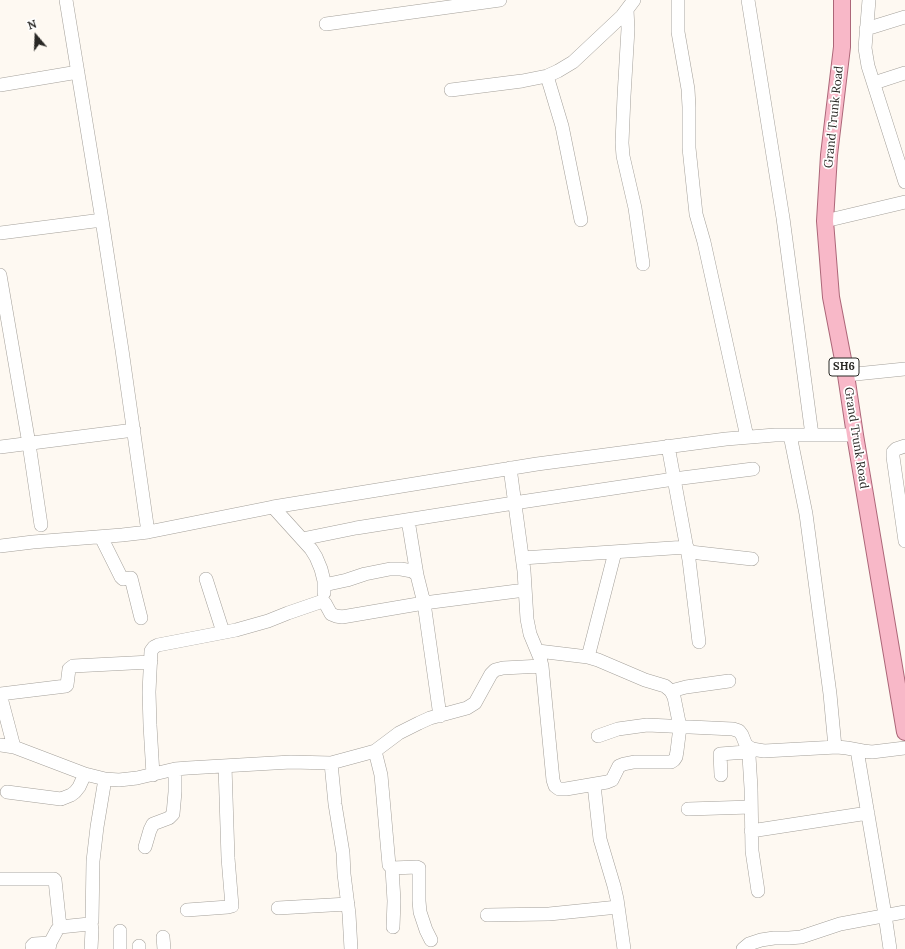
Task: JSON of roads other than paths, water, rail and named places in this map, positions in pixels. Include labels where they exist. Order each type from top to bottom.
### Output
[{"type":"main road","name":"Grand Trunk Road","points":[[842,0],[842,47],[829,155],[825,221],[831,298],[846,375],[905,732]]},
{"type":"street","points":[[66,0],[102,220],[148,532]]},
{"type":"street","points":[[326,24],[500,0]]},
{"type":"street","points":[[678,0],[678,32],[688,89],[689,148],[696,214],[704,242],[747,437]]},
{"type":"street","points":[[748,0],[783,218],[812,435]]},
{"type":"street","points":[[869,0],[865,52],[868,66],[905,182]]},
{"type":"street","points":[[451,90],[522,81],[547,76],[573,62],[622,16],[630,5]]},
{"type":"street","points":[[630,5],[622,143],[623,156],[635,208],[643,264]]},
{"type":"street","points":[[866,29],[905,17]]},
{"type":"street","points":[[0,85],[78,72]]},
{"type":"street","points":[[874,84],[905,73]]},
{"type":"street","points":[[547,76],[562,126],[581,220]]},
{"type":"street","points":[[825,221],[905,202]]},
{"type":"street","points":[[0,233],[102,220]]},
{"type":"street","points":[[0,275],[29,444],[41,525]]},
{"type":"street","points":[[846,375],[905,369]]},
{"type":"street","points":[[0,447],[134,430]]},
{"type":"street","points":[[790,435],[806,514],[830,694],[835,747]]},
{"type":"street","points":[[0,546],[148,532],[273,507],[510,468],[668,446],[747,437],[790,435],[855,435]]},
{"type":"street","points":[[668,446],[689,560],[699,642]]},
{"type":"street","points":[[905,446],[896,449],[893,457],[905,541]]},
{"type":"street","points":[[510,468],[530,634],[538,651],[542,666],[553,780],[555,786],[559,789],[566,789],[607,782],[612,780],[619,766],[624,764],[634,762],[671,762],[676,758],[680,727],[674,697],[671,691],[665,686],[645,680],[598,660],[538,651]]},
{"type":"street","points":[[302,539],[356,528],[514,503],[674,479],[753,469]]},
{"type":"street","points":[[273,507],[311,549],[316,557],[321,569],[325,603],[331,614],[336,616],[342,617],[424,603],[525,590]]},
{"type":"street","points":[[408,520],[417,575],[424,603],[440,716]]},
{"type":"street","points":[[102,537],[121,577],[123,579],[131,578],[141,618]]},
{"type":"street","points":[[522,558],[687,548],[690,552],[752,559]]},
{"type":"street","points":[[588,658],[616,552]]},
{"type":"street","points":[[324,585],[390,569],[412,571],[417,575]]},
{"type":"street","points":[[206,579],[223,632]]},
{"type":"street","points":[[153,775],[149,699],[151,651],[154,647],[268,621],[320,602],[325,603]]},
{"type":"street","points":[[14,747],[0,694],[66,686],[68,685],[69,669],[73,666],[151,662]]},
{"type":"street","points":[[0,745],[14,747],[85,774],[104,779],[119,780],[153,775],[175,769],[291,762],[330,763],[368,754],[418,723],[430,718],[467,708],[475,703],[491,674],[496,670],[503,668],[542,666]]},
{"type":"street","points":[[671,691],[686,687],[729,681]]},
{"type":"street","points":[[598,736],[618,729],[647,725],[733,729],[739,731],[746,745],[750,748],[764,751],[835,747],[872,752],[905,748]]},
{"type":"street","points":[[721,775],[720,754],[746,752],[750,748]]},
{"type":"street","points":[[750,748],[752,852],[758,891]]},
{"type":"street","points":[[857,750],[890,949]]},
{"type":"street","points":[[375,751],[382,776],[389,864],[392,868],[394,901],[393,927]]},
{"type":"street","points":[[330,763],[335,804],[343,848],[351,949]]},
{"type":"street","points":[[186,910],[232,906],[228,858],[225,766]]},
{"type":"street","points":[[145,847],[150,830],[154,824],[169,818],[173,814],[175,769]]},
{"type":"street","points":[[7,792],[61,799],[75,792],[85,774]]},
{"type":"street","points":[[91,949],[93,861],[104,779]]},
{"type":"street","points":[[594,784],[600,839],[614,886],[624,949]]},
{"type":"street","points":[[688,809],[751,807]]},
{"type":"street","points":[[751,831],[868,813]]},
{"type":"street","points":[[392,868],[419,868],[420,912],[422,922],[431,940]]},
{"type":"street","points":[[0,879],[54,878],[60,927]]},
{"type":"street","points":[[278,908],[348,904]]},
{"type":"street","points":[[487,915],[549,914],[618,907]]},
{"type":"street","points":[[743,949],[749,944],[761,940],[801,937],[840,924],[905,912]]},
{"type":"street","points":[[33,949],[32,946],[34,944],[49,946],[60,927],[91,923]]},
{"type":"street","points":[[120,931],[120,949]]}]
